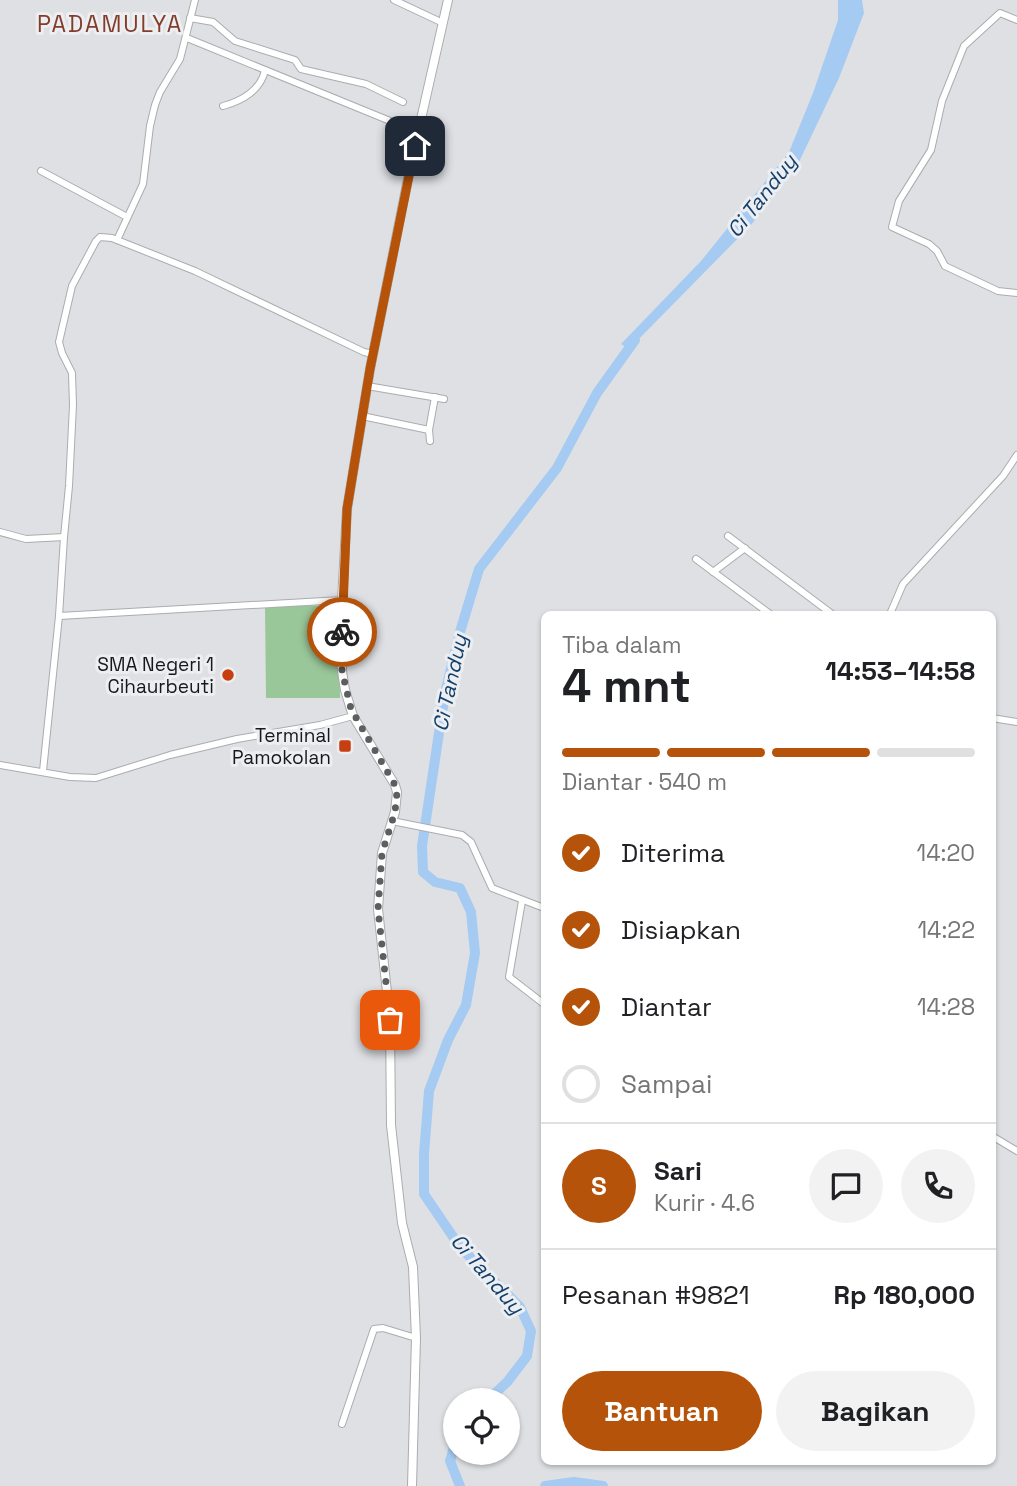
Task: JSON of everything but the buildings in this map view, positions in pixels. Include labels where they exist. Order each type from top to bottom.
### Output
[{"type":"main road","points":[[412,1486],[416,1338],[413,1268],[402,1223],[391,1125],[390,1020],[378,909],[382,853],[396,803],[395,785],[354,716],[342,671],[342,600],[347,509],[362,416],[417,132],[448,0]]},
{"type":"street","points":[[117,240],[145,179],[150,126],[155,105],[180,59],[195,0]]},
{"type":"street","points":[[394,0],[443,23]]},
{"type":"street","points":[[1017,20],[1000,13],[965,45],[942,101],[931,150],[900,198],[892,227],[927,242],[937,251],[945,266],[998,291],[1017,293]]},
{"type":"street","points":[[190,18],[213,22],[235,41],[295,60],[302,69],[366,83],[403,102]]},
{"type":"street","points":[[187,38],[417,132]]},
{"type":"street","points":[[223,106],[252,93],[259,85],[265,70]]},
{"type":"street","points":[[41,171],[127,217]]},
{"type":"street","points":[[43,771],[59,616],[69,486],[73,383],[72,373],[59,342],[72,286],[96,241],[100,237],[117,240],[195,271],[373,354]]},
{"type":"street","points":[[368,386],[444,399]]},
{"type":"street","points":[[429,441],[435,397]]},
{"type":"street","points":[[362,416],[429,430]]},
{"type":"street","points":[[891,611],[903,584],[1003,476],[1017,455]]},
{"type":"street","points":[[0,532],[26,539],[64,537]]},
{"type":"street","points":[[728,536],[828,611]]},
{"type":"street","points":[[713,572],[745,548]]},
{"type":"street","points":[[696,559],[766,611]]},
{"type":"street","points":[[59,616],[342,600]]},
{"type":"street","points":[[0,765],[70,777],[96,778],[170,755],[354,716]]},
{"type":"street","points":[[996,719],[1017,722]]},
{"type":"street","points":[[392,821],[462,835],[471,842],[488,885],[541,907]]},
{"type":"street","points":[[522,901],[509,977],[541,1002]]},
{"type":"street","points":[[996,1138],[1017,1151]]},
{"type":"street","points":[[342,1424],[374,1329],[383,1328],[416,1338]]},
{"type":"green space","points":[[265,606],[339,606],[340,698],[266,698]]},
{"type":"water","points":[[838,0],[862,0],[864,13],[839,78],[799,162],[751,225],[629,349],[621,344],[701,261],[789,152],[838,20]]},
{"type":"waterway","name":"Ci Tanduy","points":[[501,1388],[527,1356],[531,1331],[520,1307],[460,1247],[424,1194],[429,1091],[448,1040],[466,1005],[475,953],[471,912],[460,888],[435,882],[423,872],[422,846],[445,693],[479,569],[557,468],[597,393],[635,340]]},
{"type":"waterway","name":"Ci Tanduy","points":[[452,1465],[460,1486]]},
{"type":"waterway","name":"Ci Tanduy","points":[[545,1486],[574,1482],[603,1486]]},
{"type":"way so far","points":[[342,632],[342,671],[351,709],[397,792],[395,812],[382,853],[378,909],[390,1020]]},
{"type":"place","name":"SMA Negeri 1 Cihaurbeuti","points":[[228,675]]},
{"type":"place","name":"Terminal Pamokolan","points":[[345,746]]},
{"type":"district","name":"PADAMULYA","points":[[110,24]]},
{"type":"route","points":[[342,632],[347,509],[370,369],[415,146]]}]
